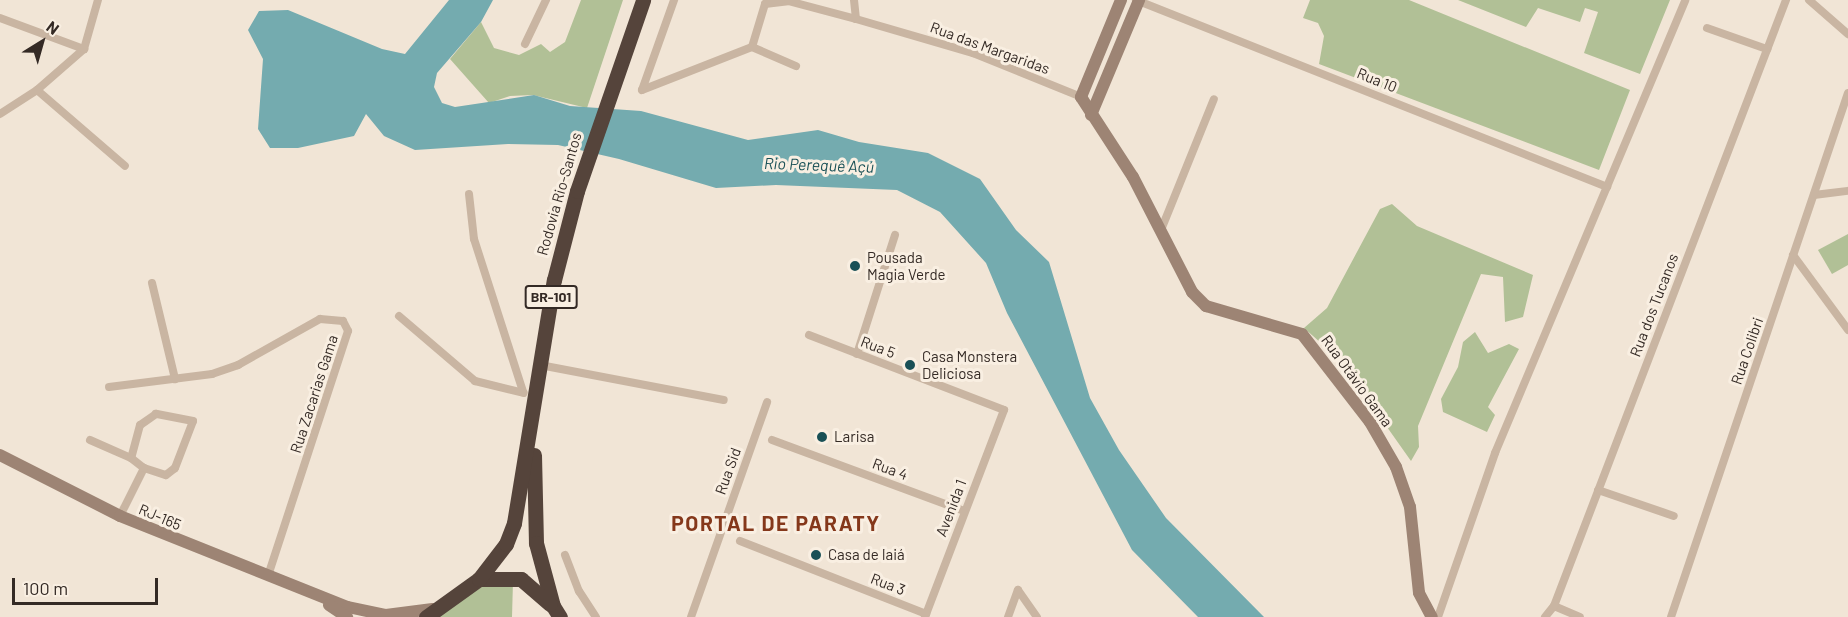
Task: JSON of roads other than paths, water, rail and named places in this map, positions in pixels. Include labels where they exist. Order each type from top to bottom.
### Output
[{"type":"highway","name":"Rodovia Rio-Santos","points":[[531,399],[540,365],[554,280],[577,191],[612,81],[643,0]]},
{"type":"highway","name":"BR-101","points":[[429,613],[479,579],[506,544],[514,523],[531,399]]},
{"type":"highway","name":"BR-101","points":[[531,399],[536,543],[556,612]]},
{"type":"highway","points":[[479,579],[521,579],[556,612]]},
{"type":"street","points":[[0,114],[37,90],[84,49],[98,0]]},
{"type":"street","points":[[525,44],[546,0]]},
{"type":"street","points":[[674,0],[642,90],[752,47],[796,66]]},
{"type":"street","points":[[854,0],[856,19]]},
{"type":"street","points":[[1081,97],[1121,0]]},
{"type":"street","points":[[1091,115],[1138,0]]},
{"type":"street","name":"Rua 10","points":[[1138,0],[1606,187]]},
{"type":"street","points":[[1438,617],[1495,453],[1685,0]]},
{"type":"street","name":"Rua dos Tucanos","points":[[1545,617],[1554,606],[1786,0]]},
{"type":"street","points":[[1809,0],[1848,34]]},
{"type":"street","name":"Rua das Margaridas","points":[[752,47],[765,4],[788,1],[973,53],[1097,103]]},
{"type":"street","points":[[0,18],[84,49]]},
{"type":"street","points":[[1707,28],[1767,49]]},
{"type":"street","points":[[37,90],[125,166]]},
{"type":"street","name":"Rua Colibri","points":[[1671,617],[1848,93]]},
{"type":"street","name":"Rua Otávio Gama","points":[[1081,97],[1133,177],[1192,292],[1206,306],[1302,334],[1370,422],[1396,467],[1410,507],[1419,593],[1432,617]]},
{"type":"street","points":[[1161,230],[1214,99]]},
{"type":"street","points":[[1814,195],[1848,191]]},
{"type":"street","points":[[469,194],[477,249],[531,399]]},
{"type":"street","points":[[857,354],[895,235]]},
{"type":"street","points":[[1793,255],[1848,330]]},
{"type":"street","points":[[152,283],[175,379]]},
{"type":"street","points":[[399,316],[475,381],[531,399]]},
{"type":"street","name":"Rua Zacarias Gama","points":[[109,387],[212,374],[238,365],[320,319],[343,321],[348,331],[268,576]]},
{"type":"street","name":"Rua 5","points":[[809,335],[1004,410]]},
{"type":"street","points":[[540,365],[724,400]]},
{"type":"street","name":"Rua Sid","points":[[691,617],[767,402]]},
{"type":"street","name":"Avenida 1","points":[[925,615],[1004,410]]},
{"type":"street","points":[[90,440],[131,458],[144,468],[166,474],[176,468],[193,421],[156,414],[140,425],[131,458]]},
{"type":"street","name":"Rua 4","points":[[772,440],[964,511]]},
{"type":"street","name":"RJ-165","points":[[0,455],[120,516],[313,594],[386,615],[429,613]]},
{"type":"street","points":[[120,516],[144,468]]},
{"type":"street","points":[[1598,490],[1674,516]]},
{"type":"street","name":"Rua 3","points":[[740,541],[925,615]]},
{"type":"street","points":[[566,555],[579,591],[596,617]]},
{"type":"street","points":[[1008,617],[1018,590],[1036,617]]},
{"type":"street","name":"RJ-165","points":[[313,594],[346,617]]},
{"type":"street","points":[[1554,606],[1580,617]]},
{"type":"water","name":"Rio Perequê Açú","points":[[449,0],[493,0],[481,22],[437,73],[434,87],[442,103],[455,107],[534,95],[570,106],[641,111],[748,140],[818,130],[859,142],[928,153],[980,179],[1016,230],[1049,262],[1090,398],[1119,450],[1166,518],[1264,617],[1198,617],[1132,550],[1007,313],[986,263],[940,212],[897,190],[776,185],[716,188],[619,159],[558,145],[508,144],[415,150],[384,136],[366,114],[354,136],[298,148],[270,148],[258,129],[263,59],[248,30],[259,11],[288,10],[382,49],[405,54]]},
{"type":"place","name":"Pousada Magia Verde","points":[[855,266]]},
{"type":"place","name":"Casa Monstera Deliciosa","points":[[910,365]]},
{"type":"place","name":"Larisa","points":[[822,437]]},
{"type":"place","name":"Casa de Iaiá","points":[[816,555]]},
{"type":"district","name":"PORTAL DE PARATY","points":[[776,523]]}]
